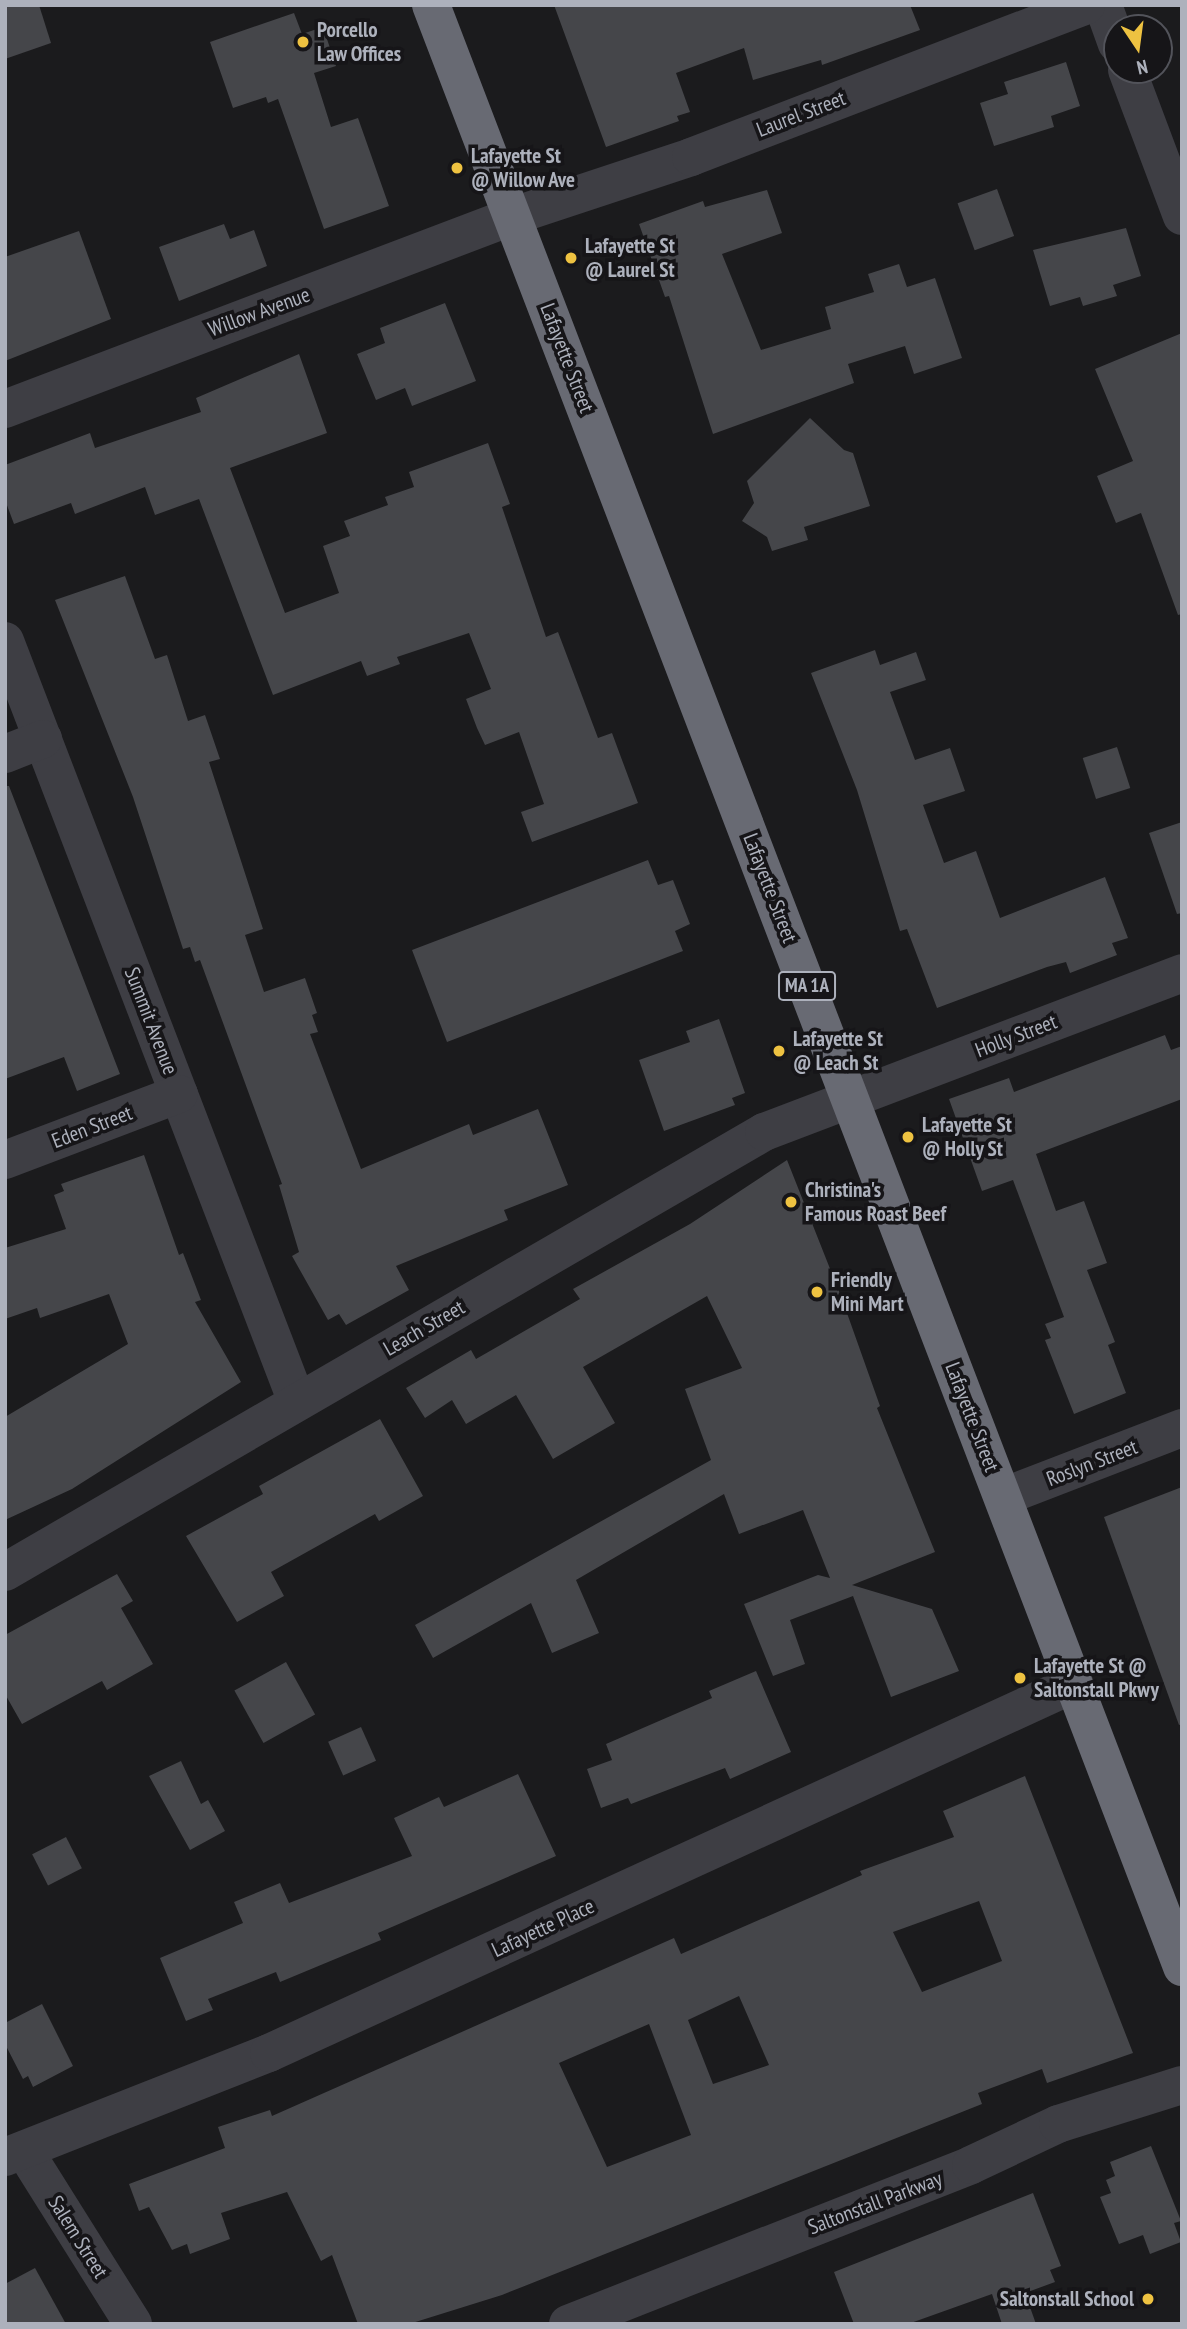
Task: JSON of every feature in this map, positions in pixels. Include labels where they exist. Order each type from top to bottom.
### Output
[{"type":"highway","name":"Lafayette Street","points":[[430,5],[1182,1967]]},
{"type":"street","name":"Laurel Street","points":[[513,216],[691,157],[1086,5]]},
{"type":"street","points":[[1132,84],[1182,216]]},
{"type":"street","name":"Willow Avenue","points":[[5,409],[513,216]]},
{"type":"street","name":"Summit Avenue","points":[[5,641],[297,1402]]},
{"type":"street","points":[[5,754],[43,739]]},
{"type":"street","name":"Holly Street","points":[[851,1100],[1182,973]]},
{"type":"street","name":"Eden Street","points":[[5,1160],[179,1094]]},
{"type":"street","name":"Leach Street","points":[[5,1573],[764,1132],[851,1100]]},
{"type":"street","name":"Roslyn Street","points":[[1003,1497],[1182,1428]]},
{"type":"street","name":"Lafayette Place","points":[[15,2154],[269,2053],[1074,1684]]},
{"type":"street","name":"Saltonstall Parkway","points":[[568,2324],[971,2165],[1058,2124],[1182,2085]]},
{"type":"street","name":"Salem Street","points":[[15,2154],[133,2324]]},
{"type":"building","points":[[5,5],[39,5],[51,43],[5,59]]},
{"type":"building","points":[[554,5],[910,5],[920,30],[822,65],[821,60],[753,80],[744,48],[676,73],[690,112],[677,116],[679,121],[606,147]]},
{"type":"building","points":[[294,13],[302,34],[323,27],[336,66],[314,73],[331,127],[358,118],[389,206],[324,229],[278,99],[268,103],[266,97],[233,108],[210,42]]},
{"type":"building","points":[[1066,62],[1080,106],[1051,116],[1054,127],[994,146],[980,103],[1008,94],[1004,82]]},
{"type":"building","points":[[997,189],[1014,236],[975,250],[958,203]]},
{"type":"building","points":[[767,190],[782,233],[722,254],[761,350],[831,329],[825,307],[874,292],[868,274],[899,264],[907,287],[935,278],[962,358],[914,374],[905,346],[848,364],[854,383],[713,434],[669,296],[665,297],[639,224],[703,201],[705,207]]},
{"type":"building","points":[[224,224],[230,239],[254,230],[267,266],[179,301],[159,247]]},
{"type":"building","points":[[1126,228],[1141,276],[1113,285],[1117,296],[1083,306],[1080,297],[1050,306],[1033,250]]},
{"type":"building","points":[[79,231],[111,319],[5,361],[5,257]]},
{"type":"building","points":[[445,303],[476,381],[412,406],[405,388],[376,400],[357,354],[385,343],[380,328]]},
{"type":"building","points":[[1182,333],[1182,614],[1178,615],[1141,513],[1116,523],[1097,476],[1133,461],[1095,369]]},
{"type":"building","points":[[299,354],[327,433],[230,468],[285,613],[339,593],[323,546],[350,536],[344,521],[388,505],[385,497],[414,487],[409,472],[488,443],[510,504],[502,507],[546,637],[558,632],[598,738],[612,733],[638,803],[532,842],[521,812],[544,804],[519,732],[485,745],[477,728],[466,699],[491,689],[469,633],[397,657],[400,664],[367,676],[361,661],[273,695],[199,499],[155,515],[145,487],[75,514],[71,503],[14,524],[5,500],[5,465],[90,433],[95,448],[201,412],[196,398]]},
{"type":"building","points":[[810,418],[844,450],[853,453],[870,506],[804,527],[808,540],[772,551],[767,537],[742,521],[754,503],[747,481]]},
{"type":"building","points":[[125,576],[155,659],[167,655],[188,721],[205,715],[220,759],[209,762],[263,929],[245,935],[264,992],[305,978],[317,1013],[312,1015],[318,1032],[310,1034],[361,1169],[469,1124],[473,1135],[538,1109],[568,1185],[504,1210],[508,1220],[396,1266],[409,1290],[346,1325],[339,1314],[328,1320],[292,1256],[299,1252],[279,1185],[282,1184],[200,960],[195,962],[190,947],[183,949],[133,797],[55,600]]},
{"type":"building","points":[[875,650],[880,665],[916,652],[926,680],[890,692],[915,760],[950,748],[965,791],[923,805],[944,863],[976,851],[1000,918],[1105,877],[1128,938],[1112,943],[1117,955],[1070,973],[1066,962],[1047,967],[937,1008],[907,929],[900,931],[857,790],[811,673]]},
{"type":"building","points":[[1117,747],[1130,788],[1096,799],[1083,758]]},
{"type":"building","points":[[5,786],[9,786],[120,1074],[77,1091],[64,1057],[5,1079]]},
{"type":"building","points":[[1182,822],[1182,913],[1177,914],[1149,833]]},
{"type":"building","points":[[648,860],[658,885],[673,880],[690,924],[675,931],[683,951],[447,1042],[412,950]]},
{"type":"building","points":[[719,1019],[745,1093],[732,1098],[735,1105],[664,1131],[639,1060],[690,1042],[686,1031]]},
{"type":"building","points":[[1165,1035],[1171,1050],[1182,1046],[1182,1099],[1036,1154],[1056,1211],[1084,1201],[1107,1263],[1087,1270],[1115,1342],[1108,1345],[1126,1393],[1074,1414],[1045,1340],[1051,1338],[1045,1324],[1064,1317],[1013,1180],[982,1191],[949,1099],[1009,1078],[1014,1092]]},
{"type":"building","points":[[144,1155],[179,1255],[183,1253],[201,1300],[195,1302],[241,1382],[72,1489],[5,1520],[5,1417],[128,1344],[109,1294],[40,1318],[37,1308],[5,1319],[5,1248],[66,1229],[54,1195],[64,1191],[61,1184]]},
{"type":"building","points":[[787,1160],[842,1299],[880,1406],[877,1408],[935,1552],[852,1585],[932,1609],[959,1671],[891,1697],[853,1596],[790,1620],[805,1664],[773,1676],[744,1604],[818,1575],[830,1578],[803,1510],[739,1534],[724,1494],[576,1580],[599,1633],[552,1653],[531,1603],[433,1658],[415,1625],[711,1460],[685,1389],[742,1368],[707,1296],[583,1367],[615,1423],[553,1459],[516,1395],[466,1424],[452,1400],[425,1418],[406,1388],[471,1350],[476,1359],[580,1299],[573,1289],[690,1224]]},
{"type":"building","points":[[380,1419],[423,1496],[379,1521],[375,1514],[271,1572],[284,1596],[237,1622],[186,1536],[263,1494],[259,1486]]},
{"type":"building","points":[[1182,1487],[1182,1724],[1179,1725],[1104,1517]]},
{"type":"building","points":[[117,1574],[133,1601],[121,1608],[153,1664],[107,1690],[102,1681],[22,1724],[5,1694],[5,1635]]},
{"type":"building","points":[[286,1662],[315,1714],[263,1743],[234,1691]]},
{"type":"building","points":[[756,1671],[791,1752],[730,1779],[725,1768],[631,1804],[628,1798],[601,1808],[587,1769],[612,1760],[606,1744],[712,1698],[709,1691]]},
{"type":"building","points":[[361,1727],[376,1761],[343,1775],[328,1742]]},
{"type":"building","points":[[181,1761],[201,1804],[208,1800],[225,1831],[190,1850],[149,1776]]},
{"type":"building","points":[[518,1774],[556,1856],[378,1933],[381,1940],[280,1982],[276,1972],[208,1999],[213,2010],[186,2021],[160,1958],[243,1923],[234,1902],[280,1883],[289,1903],[412,1856],[394,1818],[439,1797],[444,1807]]},
{"type":"building","points":[[1025,1776],[1133,2053],[1047,2083],[1042,2069],[978,2093],[982,2104],[502,2295],[409,2324],[358,2324],[332,2255],[321,2261],[287,2192],[221,2213],[230,2239],[190,2254],[187,2244],[172,2250],[149,2207],[139,2211],[129,2184],[225,2148],[218,2127],[270,2110],[272,2116],[674,1938],[681,1954],[862,1875],[860,1871],[954,1837],[943,1811]],"holes":[[[979,1901],[1002,1961],[922,1992],[893,1932]],[[739,1996],[769,2065],[713,2084],[688,2020]],[[649,2024],[691,2135],[607,2167],[559,2063]]]},
{"type":"building","points":[[66,1837],[82,1868],[48,1885],[32,1854]]},
{"type":"building","points":[[42,2004],[73,2066],[33,2087],[28,2076],[23,2079],[5,2044],[5,2023]]},
{"type":"building","points":[[1151,2146],[1181,2221],[1174,2223],[1181,2242],[1150,2254],[1143,2235],[1119,2244],[1100,2197],[1111,2193],[1106,2180],[1115,2176],[1110,2162]]},
{"type":"building","points":[[1033,2193],[1061,2266],[1050,2270],[1055,2282],[1025,2293],[1036,2324],[1002,2324],[992,2294],[908,2324],[854,2324],[834,2272]]},
{"type":"building","points":[[35,2268],[66,2324],[5,2324],[5,2284]]},
{"type":"place","name":"Porcello Law Offices","points":[[303,42]]},
{"type":"place","name":"Lafayette St @ Willow Ave","points":[[457,168]]},
{"type":"place","name":"Lafayette St @ Laurel St","points":[[571,258]]},
{"type":"place","name":"Lafayette St @ Leach St","points":[[779,1051]]},
{"type":"place","name":"Lafayette St @ Holly St","points":[[908,1137]]},
{"type":"place","name":"Christina's Famous Roast Beef","points":[[791,1202]]},
{"type":"place","name":"Friendly Mini Mart","points":[[817,1292]]},
{"type":"place","name":"Lafayette St @ Saltonstall Pkwy","points":[[1020,1678]]},
{"type":"place","name":"Saltonstall School","points":[[1148,2299]]}]
